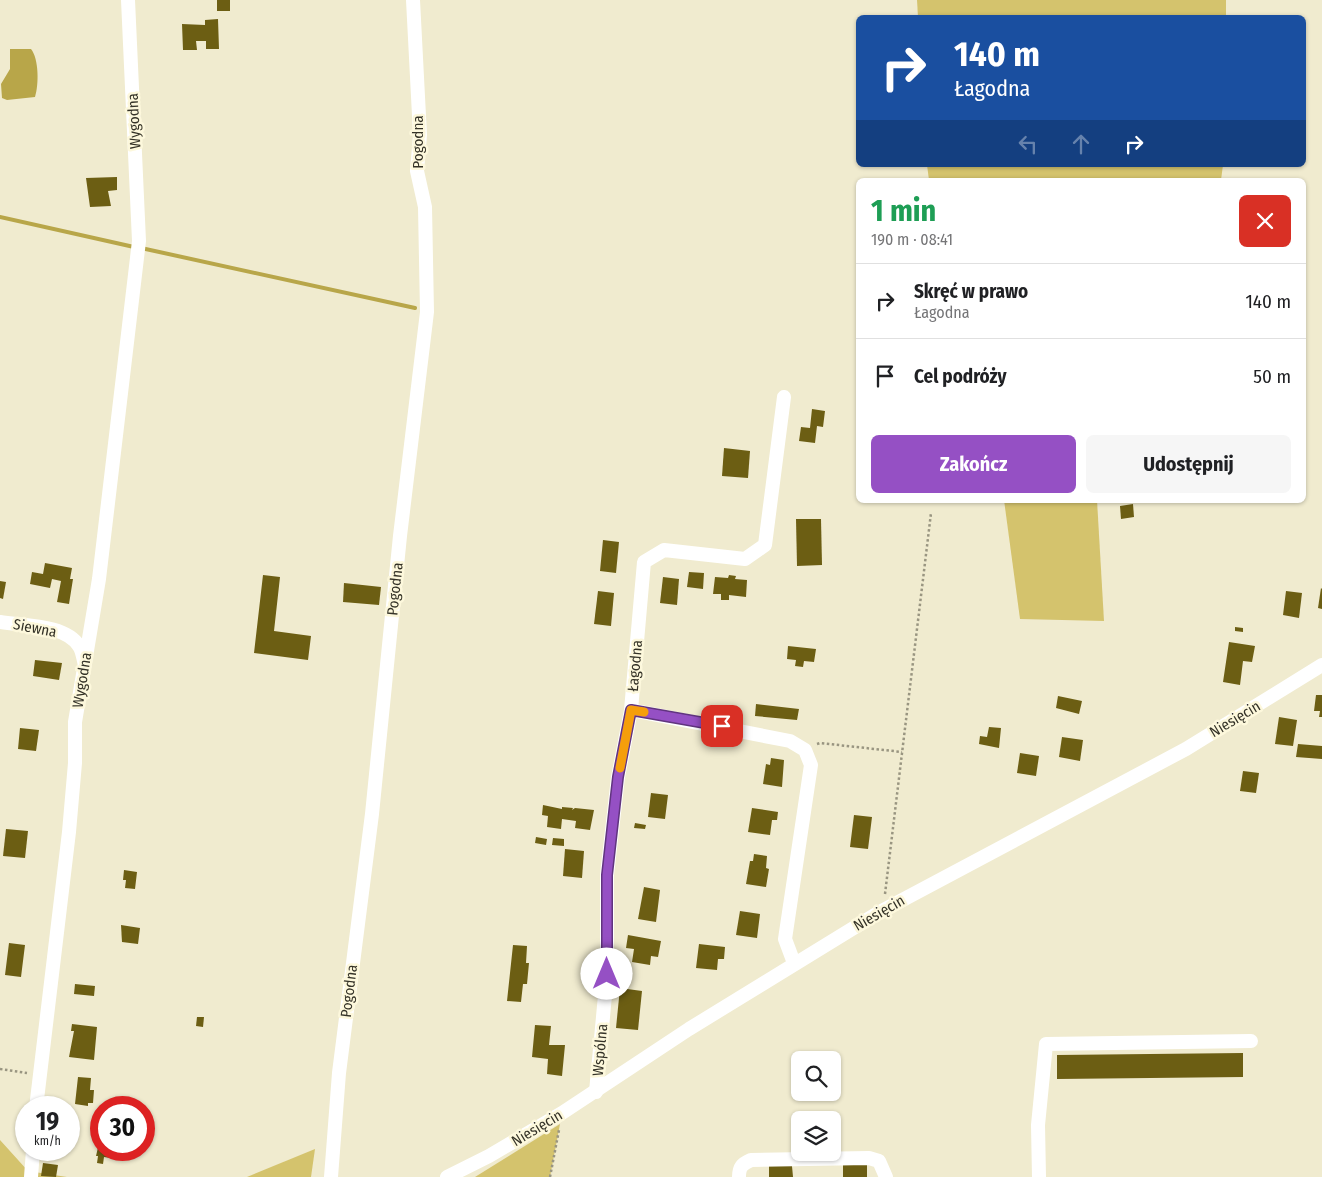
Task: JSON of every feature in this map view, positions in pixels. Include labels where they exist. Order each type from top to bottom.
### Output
[{"type":"street","name":"Wygodna","points":[[37,1096],[68,832],[75,764],[76,722],[84,662],[99,579],[138,248],[128,0]]},
{"type":"street","name":"Pogodna","points":[[330,1177],[339,1073],[372,814],[400,536],[427,312],[425,207],[417,172],[420,135],[413,0]]},
{"type":"street","name":"Łagodna","points":[[784,397],[765,545],[744,559],[664,550],[644,562],[631,710],[790,741],[806,750]]},
{"type":"street","name":"Siewna","points":[[0,622],[58,631],[70,637],[79,646],[84,662]]},
{"type":"street","name":"Niesięcin","points":[[447,1177],[489,1156],[562,1113],[794,963],[888,908],[1186,749],[1322,665]]},
{"type":"street","name":"Wspólna","points":[[596,1092],[607,974],[607,875],[618,777],[631,710]]},
{"type":"street","points":[[794,963],[784,939],[811,765],[806,750]]},
{"type":"street","points":[[1039,1177],[1038,1125],[1046,1044],[1251,1041]]},
{"type":"street","points":[[739,1177],[739,1169],[743,1164],[751,1160],[869,1158],[879,1161],[886,1177]]},
{"type":"street","points":[[31,1177],[32,1161]]},
{"type":"path","points":[[888,908],[885,894],[931,513]]},
{"type":"path","points":[[806,750],[820,743],[902,752]]},
{"type":"path","points":[[0,1069],[38,1074]]},
{"type":"path","points":[[550,1177],[562,1113]]},
{"type":"shaded area","points":[[917,0],[1226,0],[1226,15],[918,15]]},
{"type":"shaded area","points":[[10,49],[31,49],[34,53],[38,72],[35,97],[7,100],[2,98],[1,84],[10,69]]},
{"type":"shaded area","points":[[927,167],[1223,167],[1221,178],[929,178]]},
{"type":"shaded area","points":[[1004,503],[1097,503],[1104,621],[1020,619]]},
{"type":"shaded area","points":[[560,1124],[550,1177],[475,1177]]},
{"type":"shaded area","points":[[0,1140],[15,1157],[15,1161],[19,1161],[28,1171],[67,1177],[0,1177]]},
{"type":"shaded area","points":[[315,1149],[311,1177],[247,1177]]},
{"type":"building","points":[[217,0],[230,0],[230,11],[217,11]]},
{"type":"building","points":[[218,19],[219,49],[206,49],[206,41],[196,41],[197,50],[183,50],[182,24],[205,25],[205,20]]},
{"type":"building","points":[[117,177],[117,190],[108,191],[111,206],[90,207],[86,178]]},
{"type":"building","points":[[812,409],[825,411],[823,427],[817,426],[815,443],[799,441],[801,427],[810,428]]},
{"type":"building","points":[[724,448],[750,451],[748,478],[722,476]]},
{"type":"building","points":[[1133,504],[1134,517],[1121,519],[1120,506]]},
{"type":"building","points":[[796,519],[821,519],[822,565],[797,566]]},
{"type":"building","points":[[603,540],[619,542],[616,573],[600,571]]},
{"type":"building","points":[[45,563],[72,568],[70,579],[73,579],[69,604],[57,602],[61,581],[52,579],[50,588],[30,584],[32,572],[43,574]]},
{"type":"building","points":[[689,572],[704,573],[703,589],[687,587]]},
{"type":"building","points":[[263,575],[280,577],[274,631],[311,636],[308,660],[254,653]]},
{"type":"building","points":[[729,575],[736,576],[735,579],[747,580],[746,597],[729,595],[729,600],[721,600],[721,594],[713,594],[715,577],[728,578]]},
{"type":"building","points":[[663,577],[679,579],[677,605],[660,603]]},
{"type":"building","points":[[0,581],[6,582],[3,599],[0,598]]},
{"type":"building","points":[[344,583],[381,587],[379,605],[343,602]]},
{"type":"building","points":[[1322,589],[1322,609],[1318,608]]},
{"type":"building","points":[[598,591],[614,593],[611,626],[594,624]]},
{"type":"building","points":[[1286,591],[1302,593],[1299,618],[1283,615]]},
{"type":"building","points":[[1235,627],[1243,628],[1243,632],[1235,631]]},
{"type":"building","points":[[1229,642],[1255,646],[1252,662],[1243,661],[1240,685],[1223,682]]},
{"type":"building","points":[[788,646],[816,649],[814,662],[804,661],[803,667],[795,666],[796,660],[787,659]]},
{"type":"building","points":[[35,660],[62,663],[59,680],[33,676]]},
{"type":"building","points":[[1316,695],[1322,695],[1322,717],[1319,717],[1320,711],[1314,711]]},
{"type":"building","points":[[1058,696],[1082,701],[1079,714],[1056,708]]},
{"type":"building","points":[[756,704],[799,709],[797,720],[755,716]]},
{"type":"building","points":[[1279,717],[1297,720],[1293,746],[1275,744]]},
{"type":"building","points":[[989,727],[1001,728],[999,748],[979,744],[980,736],[987,737]]},
{"type":"building","points":[[20,728],[39,730],[36,751],[18,749]]},
{"type":"building","points":[[1062,737],[1083,740],[1080,761],[1059,757]]},
{"type":"building","points":[[1298,744],[1322,746],[1322,759],[1296,757]]},
{"type":"building","points":[[1020,753],[1039,756],[1036,776],[1017,773]]},
{"type":"building","points":[[771,758],[784,760],[782,787],[763,784],[766,764],[770,765]]},
{"type":"building","points":[[1243,771],[1259,773],[1256,793],[1240,791]]},
{"type":"building","points":[[651,793],[668,795],[665,819],[648,817]]},
{"type":"building","points":[[543,805],[562,809],[562,807],[573,808],[572,810],[575,808],[594,810],[590,830],[575,828],[576,821],[562,819],[561,829],[547,827],[548,816],[542,815]]},
{"type":"building","points":[[752,808],[778,812],[777,820],[772,820],[770,835],[748,832]]},
{"type":"building","points":[[854,815],[872,817],[868,849],[850,847]]},
{"type":"building","points":[[635,823],[646,825],[645,829],[634,828]]},
{"type":"building","points":[[6,829],[28,831],[25,858],[3,856]]},
{"type":"building","points":[[536,837],[547,839],[546,845],[535,843]]},
{"type":"building","points":[[553,838],[564,839],[564,846],[552,845]]},
{"type":"building","points":[[565,849],[584,851],[582,878],[563,876]]},
{"type":"building","points":[[754,854],[767,856],[766,868],[769,869],[766,887],[746,884],[750,861],[753,861]]},
{"type":"building","points":[[124,870],[137,872],[135,889],[125,888],[126,880],[123,880]]},
{"type":"building","points":[[644,887],[660,890],[656,922],[638,919]]},
{"type":"building","points":[[740,911],[760,914],[757,938],[736,935]]},
{"type":"building","points":[[121,925],[140,928],[138,944],[122,942]]},
{"type":"building","points":[[628,935],[661,941],[658,957],[651,956],[650,965],[632,962],[634,949],[626,948]]},
{"type":"building","points":[[9,943],[25,945],[21,977],[5,975]]},
{"type":"building","points":[[699,944],[725,947],[724,959],[718,959],[717,970],[696,968]]},
{"type":"building","points":[[513,945],[527,946],[526,963],[529,963],[527,984],[523,984],[521,1002],[507,1001]]},
{"type":"building","points":[[75,984],[95,986],[94,996],[74,994]]},
{"type":"building","points":[[620,988],[642,991],[638,1030],[616,1028]]},
{"type":"building","points":[[197,1017],[204,1017],[203,1027],[196,1026]]},
{"type":"building","points":[[72,1024],[97,1027],[94,1060],[69,1057],[74,1031],[71,1031]]},
{"type":"building","points":[[535,1025],[551,1026],[549,1045],[565,1045],[562,1076],[547,1074],[548,1059],[532,1057]]},
{"type":"building","points":[[1243,1053],[1243,1077],[1057,1079],[1057,1055]]},
{"type":"building","points":[[78,1077],[91,1078],[90,1090],[94,1090],[94,1096],[90,1096],[88,1106],[80,1105],[80,1096],[76,1096]]},
{"type":"building","points":[[43,1163],[58,1165],[56,1177],[41,1176]]},
{"type":"building","points":[[843,1165],[867,1165],[867,1177],[843,1177]]},
{"type":"building","points":[[769,1166],[792,1166],[793,1177],[769,1177]]},
{"type":"waterway","points":[[0,217],[134,247]]},
{"type":"waterway","points":[[141,248],[415,308]]},
{"type":"slow traffic","points":[[620,768],[631,710],[644,712]]},
{"type":"route","points":[[607,974],[607,875],[618,777],[631,710],[722,726]]}]
